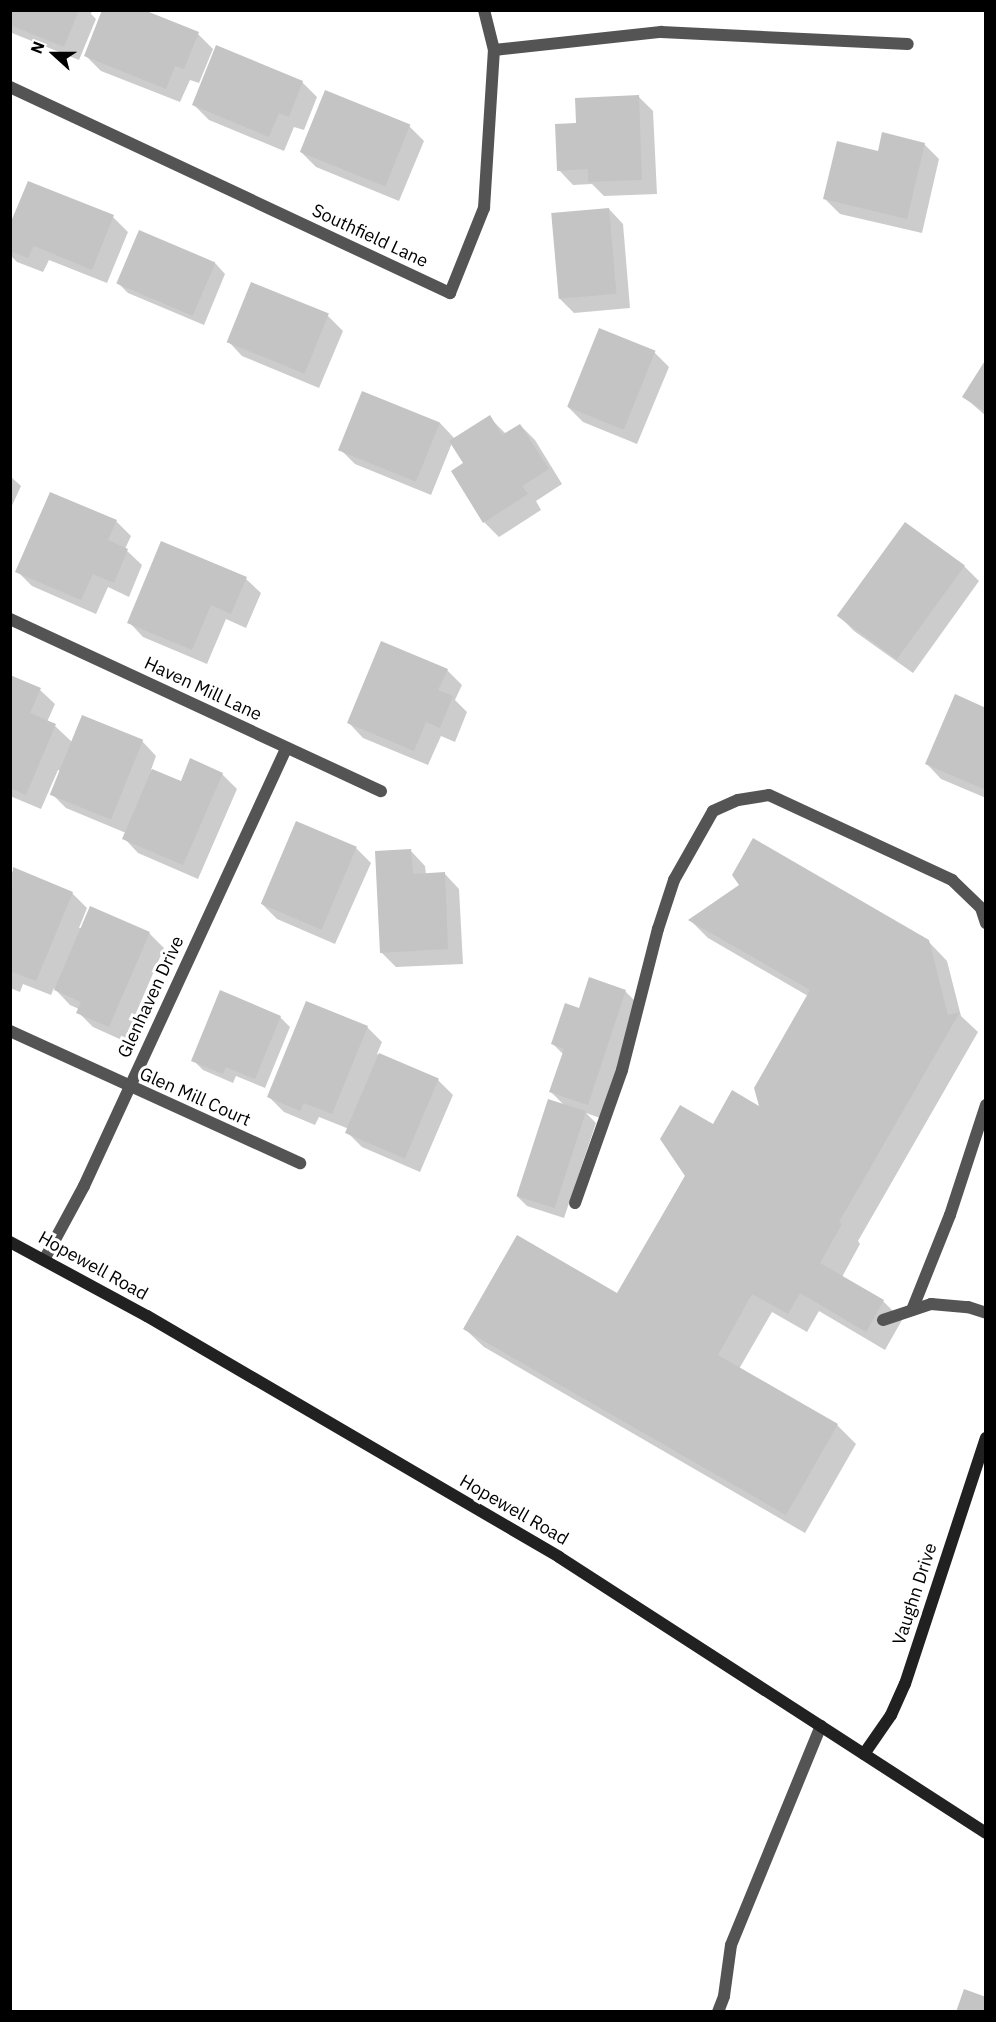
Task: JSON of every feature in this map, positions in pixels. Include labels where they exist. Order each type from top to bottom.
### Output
[{"type":"street","name":"Southfield Lane","points":[[10,87],[450,293],[484,208],[494,50],[484,10]]},
{"type":"street","points":[[494,50],[661,32],[908,44]]},
{"type":"street","name":"Haven Mill Lane","points":[[10,620],[381,791]]},
{"type":"street","name":"Glenhaven Drive","points":[[44,1260],[84,1186],[286,748]]},
{"type":"street","points":[[575,1203],[621,1070],[658,928],[674,880],[713,811],[738,800],[769,795],[952,880],[981,908],[986,923]]},
{"type":"street","name":"Glen Mill Court","points":[[10,1032],[300,1163]]},
{"type":"street","points":[[912,1310],[950,1215],[986,1105]]},
{"type":"street","name":"Hopewell Road","points":[[10,1242],[147,1316],[559,1557],[986,1833]]},
{"type":"street","points":[[883,1320],[931,1305],[968,1307],[986,1313]]},
{"type":"street","name":"Vaughn Drive","points":[[864,1754],[891,1715],[905,1684],[986,1438]]},
{"type":"street","points":[[718,2012],[724,1996],[731,1945],[821,1726]]},
{"type":"building","points":[[10,10],[79,10],[64,47],[10,25]]},
{"type":"building","points":[[102,10],[144,10],[199,32],[184,69],[175,66],[166,89],[84,56]]},
{"type":"building","points":[[216,45],[303,81],[289,117],[279,113],[269,137],[192,105]]},
{"type":"building","points":[[325,90],[410,124],[385,187],[300,152]]},
{"type":"building","points":[[639,95],[642,180],[588,182],[588,169],[557,171],[555,124],[576,123],[575,98]]},
{"type":"building","points":[[882,132],[925,143],[907,219],[823,199],[837,141],[878,151]]},
{"type":"building","points":[[28,181],[114,215],[92,270],[34,246],[28,258],[10,251],[10,224]]},
{"type":"building","points":[[609,208],[616,294],[559,299],[551,213]]},
{"type":"building","points":[[139,230],[215,262],[193,316],[116,283]]},
{"type":"building","points":[[251,282],[329,313],[305,374],[227,342]]},
{"type":"building","points":[[599,328],[656,351],[624,430],[567,407]]},
{"type":"building","points":[[986,359],[986,412],[962,397]]},
{"type":"building","points":[[362,391],[440,422],[416,482],[338,450]]},
{"type":"building","points":[[490,415],[502,435],[520,424],[549,469],[522,486],[528,494],[483,523],[451,471],[463,463],[449,441]]},
{"type":"building","points":[[50,492],[117,520],[108,540],[128,549],[114,583],[93,574],[81,600],[15,572]]},
{"type":"building","points":[[905,522],[965,565],[897,659],[837,616]]},
{"type":"building","points":[[161,541],[247,577],[231,614],[211,605],[192,650],[127,623]]},
{"type":"building","points":[[381,641],[448,669],[438,690],[453,696],[440,728],[426,722],[414,751],[347,723]]},
{"type":"building","points":[[10,675],[41,688],[30,713],[56,724],[26,795],[10,788]]},
{"type":"building","points":[[955,694],[986,708],[986,790],[925,764]]},
{"type":"building","points":[[82,715],[143,740],[111,819],[50,795]]},
{"type":"building","points":[[190,758],[223,773],[183,865],[122,839],[152,769],[181,781]]},
{"type":"building","points":[[296,821],[357,847],[322,930],[261,904]]},
{"type":"building","points":[[753,838],[929,940],[948,1015],[960,1012],[839,1222],[842,1224],[820,1263],[884,1300],[866,1332],[800,1293],[788,1314],[752,1294],[718,1355],[838,1424],[786,1515],[463,1329],[517,1235],[617,1293],[685,1176],[660,1139],[680,1105],[713,1124],[732,1090],[759,1106],[754,1088],[810,990],[688,920],[739,885],[732,875]]},
{"type":"building","points":[[411,849],[413,874],[445,872],[448,949],[380,953],[375,851]]},
{"type":"building","points":[[13,867],[73,892],[36,981],[10,971]]},
{"type":"building","points":[[90,906],[150,932],[109,1027],[76,1013],[81,1002],[54,990]]},
{"type":"building","points":[[589,977],[626,990],[588,1105],[549,1092],[564,1049],[551,1044],[565,1003],[579,1008]]},
{"type":"building","points":[[220,990],[281,1016],[255,1079],[226,1067],[223,1074],[191,1061]]},
{"type":"building","points":[[306,1001],[368,1026],[332,1114],[304,1103],[300,1111],[267,1097]]},
{"type":"building","points":[[379,1053],[439,1078],[405,1158],[345,1133]]},
{"type":"building","points":[[548,1099],[586,1111],[555,1208],[516,1196]]},
{"type":"building","points":[[964,1989],[986,1997],[986,2012],[956,2012]]}]
